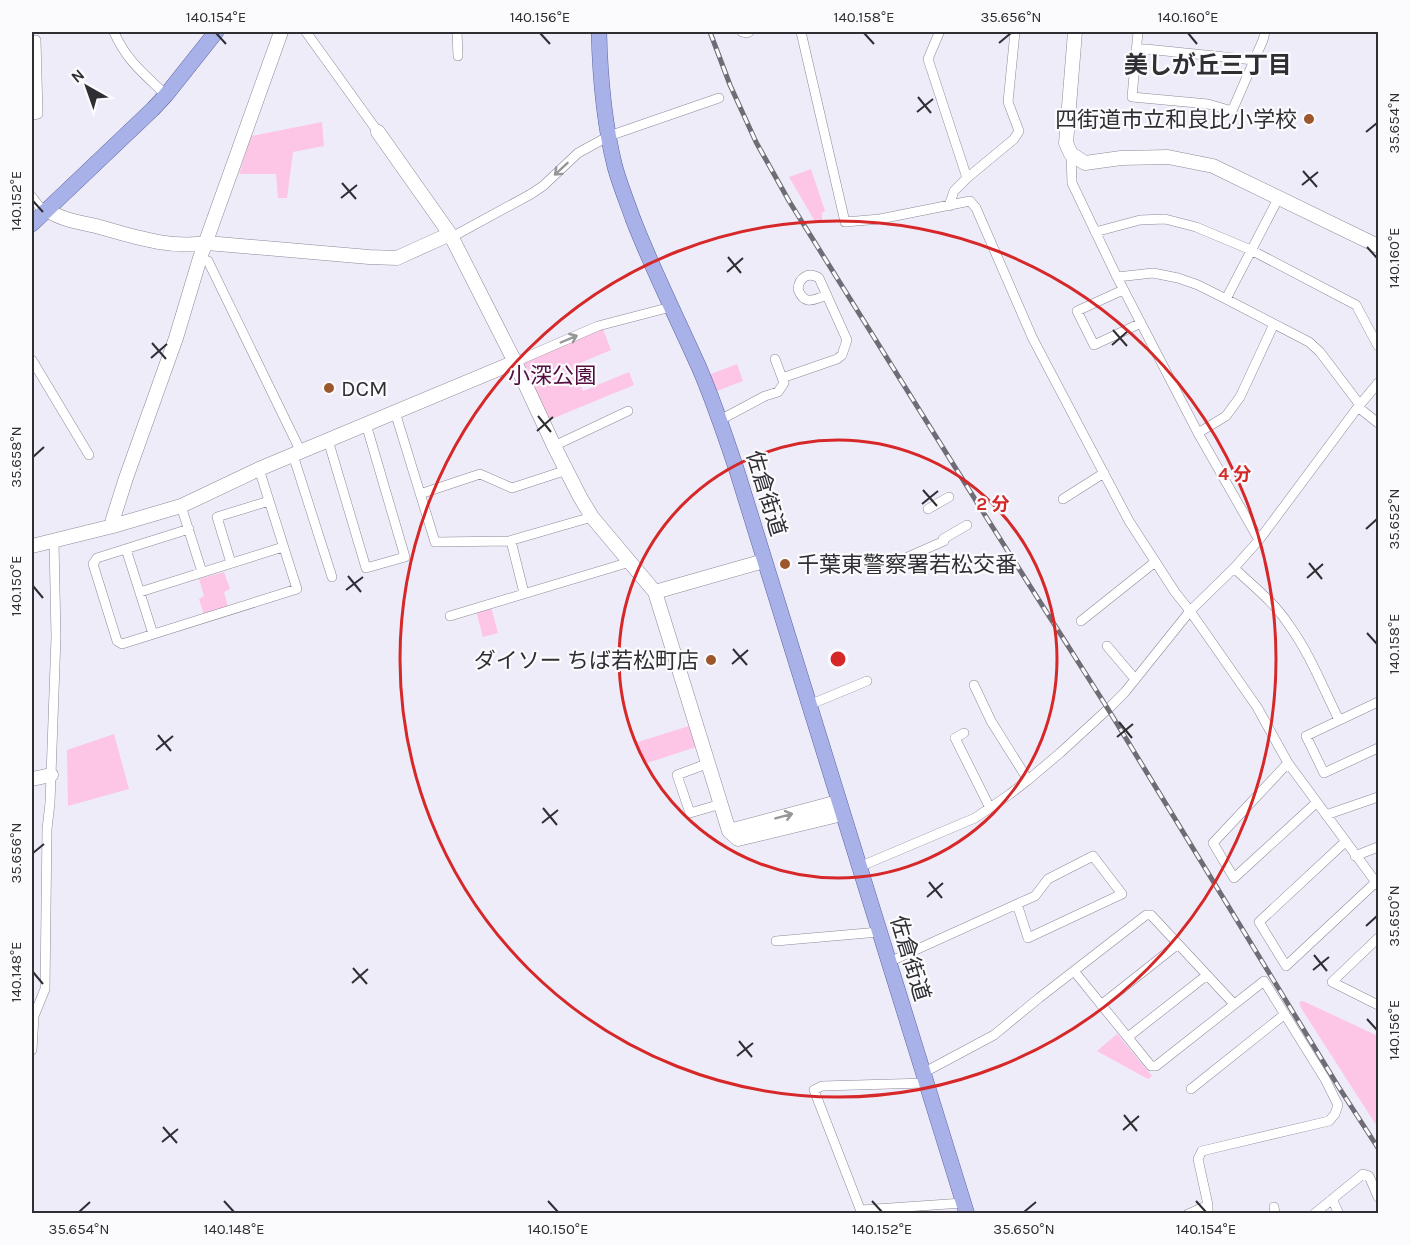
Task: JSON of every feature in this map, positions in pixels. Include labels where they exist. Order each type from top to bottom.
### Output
[{"type":"main road","points":[[32,224],[166,95],[216,32]]},
{"type":"main road","name":"佐倉街道","points":[[599,32],[603,98],[615,168],[647,253],[698,365],[720,420],[965,1208]]},
{"type":"street","points":[[114,32],[120,46],[132,62],[166,95]]},
{"type":"street","points":[[112,526],[126,478],[176,338],[200,258],[282,32]]},
{"type":"street","points":[[306,32],[451,236],[580,497],[592,517],[655,592],[729,831],[738,839],[840,808]]},
{"type":"street","points":[[457,32],[458,56]]},
{"type":"street","points":[[742,32],[749,32]]},
{"type":"street","points":[[801,32],[845,222],[880,219],[970,201],[976,208],[1033,339],[1129,521],[1174,592],[1190,611],[1257,707],[1288,763],[1377,884],[1286,966],[1259,922],[1345,842]]},
{"type":"street","points":[[941,32],[928,59],[967,178]]},
{"type":"street","points":[[948,207],[954,191],[1014,139],[1019,131],[1008,102],[1015,32]]},
{"type":"street","points":[[1075,32],[1066,143],[1071,154],[1072,183],[1116,277],[1198,433],[1258,540]]},
{"type":"street","points":[[1138,32],[1132,98],[1208,104],[1232,111],[1265,32]]},
{"type":"street","points":[[32,41],[36,40],[39,114],[32,115]]},
{"type":"street","points":[[1136,48],[1254,60]]},
{"type":"street","points":[[32,197],[39,206],[54,214],[155,242],[186,245],[207,243],[397,258],[451,236],[508,208],[543,186],[578,153],[609,136],[719,98]]},
{"type":"street","points":[[1071,154],[1085,163],[1121,158],[1168,157],[1213,166],[1378,246]]},
{"type":"street","points":[[1226,299],[1279,197]]},
{"type":"street","points":[[1095,232],[1140,220],[1166,219],[1196,227],[1251,250],[1356,305],[1378,346]]},
{"type":"street","points":[[200,258],[208,261],[297,453],[332,578]]},
{"type":"street","points":[[1116,277],[1153,273],[1198,285],[1309,342],[1320,352],[1359,406],[1378,423]]},
{"type":"street","points":[[1123,290],[1077,311],[1094,345],[1141,323]]},
{"type":"street","points":[[782,378],[837,359],[842,355],[847,340],[827,295]]},
{"type":"street","points":[[32,546],[181,506],[259,469],[598,326],[671,307]]},
{"type":"street","points":[[1198,433],[1226,416],[1240,397],[1274,324]]},
{"type":"street","points":[[720,420],[765,396],[778,392],[784,383],[775,359]]},
{"type":"street","points":[[32,360],[89,455]]},
{"type":"street","points":[[859,867],[975,818],[1028,780],[1108,709],[1125,692],[1190,611],[1234,568],[1258,540],[1378,383]]},
{"type":"street","points":[[554,446],[628,411]]},
{"type":"street","points":[[395,412],[435,542],[511,541],[592,517]]},
{"type":"street","points":[[328,440],[366,568],[405,557],[366,424]]},
{"type":"street","points":[[189,529],[97,558],[93,564],[117,641],[122,644],[297,589],[259,469]]},
{"type":"street","points":[[420,494],[480,474],[512,488],[567,470]]},
{"type":"street","points":[[1063,499],[1104,474]]},
{"type":"street","points":[[928,509],[949,497]]},
{"type":"street","points":[[231,563],[217,517],[269,501]]},
{"type":"street","points":[[181,506],[202,572]]},
{"type":"street","points":[[894,563],[943,540],[967,525]]},
{"type":"street","points":[[32,1050],[34,1016],[45,988],[47,829],[56,637],[54,541]]},
{"type":"street","points":[[511,541],[524,592]]},
{"type":"street","points":[[140,592],[283,547]]},
{"type":"street","points":[[126,549],[153,634]]},
{"type":"street","points":[[655,592],[764,561]]},
{"type":"street","points":[[450,616],[630,562]]},
{"type":"street","points":[[1081,621],[1155,562]]},
{"type":"street","points":[[1234,568],[1289,624],[1339,720]]},
{"type":"street","points":[[1107,646],[1135,679]]},
{"type":"street","points":[[808,705],[867,681]]},
{"type":"street","points":[[974,685],[991,721],[1028,780]]},
{"type":"street","points":[[1378,702],[1306,736],[1324,773],[1378,748]]},
{"type":"street","points":[[964,732],[955,738],[990,808]]},
{"type":"street","points":[[709,763],[677,775],[690,813],[721,804]]},
{"type":"street","points":[[1288,763],[1213,843],[1234,878],[1316,803]]},
{"type":"street","points":[[32,779],[51,775]]},
{"type":"street","points":[[1326,815],[1378,797]]},
{"type":"street","points":[[1355,856],[1378,847]]},
{"type":"street","points":[[889,962],[1017,904],[1035,896],[1048,879],[1093,856],[1122,894],[1028,938],[1017,904]]},
{"type":"street","points":[[965,1208],[862,1212],[814,1090],[822,1086],[925,1078],[994,1035],[1146,915],[1151,915],[1234,1004]]},
{"type":"street","points":[[776,941],[879,932]]},
{"type":"street","points":[[1378,938],[1332,982],[1378,1005]]},
{"type":"street","points":[[1101,1005],[1178,944]]},
{"type":"street","points":[[1074,971],[1151,1065],[1156,1066],[1264,981],[1338,1105],[1329,1121],[1203,1151],[1198,1159],[1208,1209],[1188,1214]]},
{"type":"street","points":[[1128,1037],[1207,975]]},
{"type":"street","points":[[32,1006],[41,1001]]},
{"type":"street","points":[[1191,1089],[1284,1014]]},
{"type":"street","points":[[1314,1214],[1363,1174],[1369,1176],[1378,1197]]},
{"type":"street","points":[[1332,1199],[1338,1214]]},
{"type":"green space","points":[[322,122],[324,146],[293,152],[287,198],[278,198],[276,174],[239,174],[251,136]]},
{"type":"green space","points":[[811,169],[825,211],[822,213],[822,220],[816,223],[789,177]]},
{"type":"green space","name":"小深公園","points":[[603,329],[611,350],[573,366],[583,391],[629,372],[634,385],[549,420],[521,362]]},
{"type":"green space","points":[[737,364],[743,381],[712,393],[706,376]]},
{"type":"green space","points":[[224,572],[230,589],[224,592],[228,607],[204,615],[199,599],[204,596],[199,579]]},
{"type":"green space","points":[[491,607],[498,633],[483,637],[476,611]]},
{"type":"green space","points":[[689,726],[696,747],[644,764],[638,742]]},
{"type":"green space","points":[[114,734],[129,789],[68,806],[67,750]]},
{"type":"green space","points":[[1303,1001],[1378,1036],[1378,1128],[1301,1008],[1299,1002]]},
{"type":"green space","points":[[1117,1034],[1152,1076],[1148,1079],[1097,1051]]},
{"type":"railway","points":[[710,32],[730,85],[756,142],[789,201],[1108,709],[1378,1148]]},
{"type":"place","name":"四街道市立和良比小学校","points":[[1309,119]]},
{"type":"place","name":"DCM","points":[[329,388]]},
{"type":"place","name":"千葉東警察署若松交番","points":[[785,564]]},
{"type":"place","name":"ダイソー ちば若松町店","points":[[711,660]]},
{"type":"district","name":"美しが丘三丁目","points":[[1208,65]]}]
